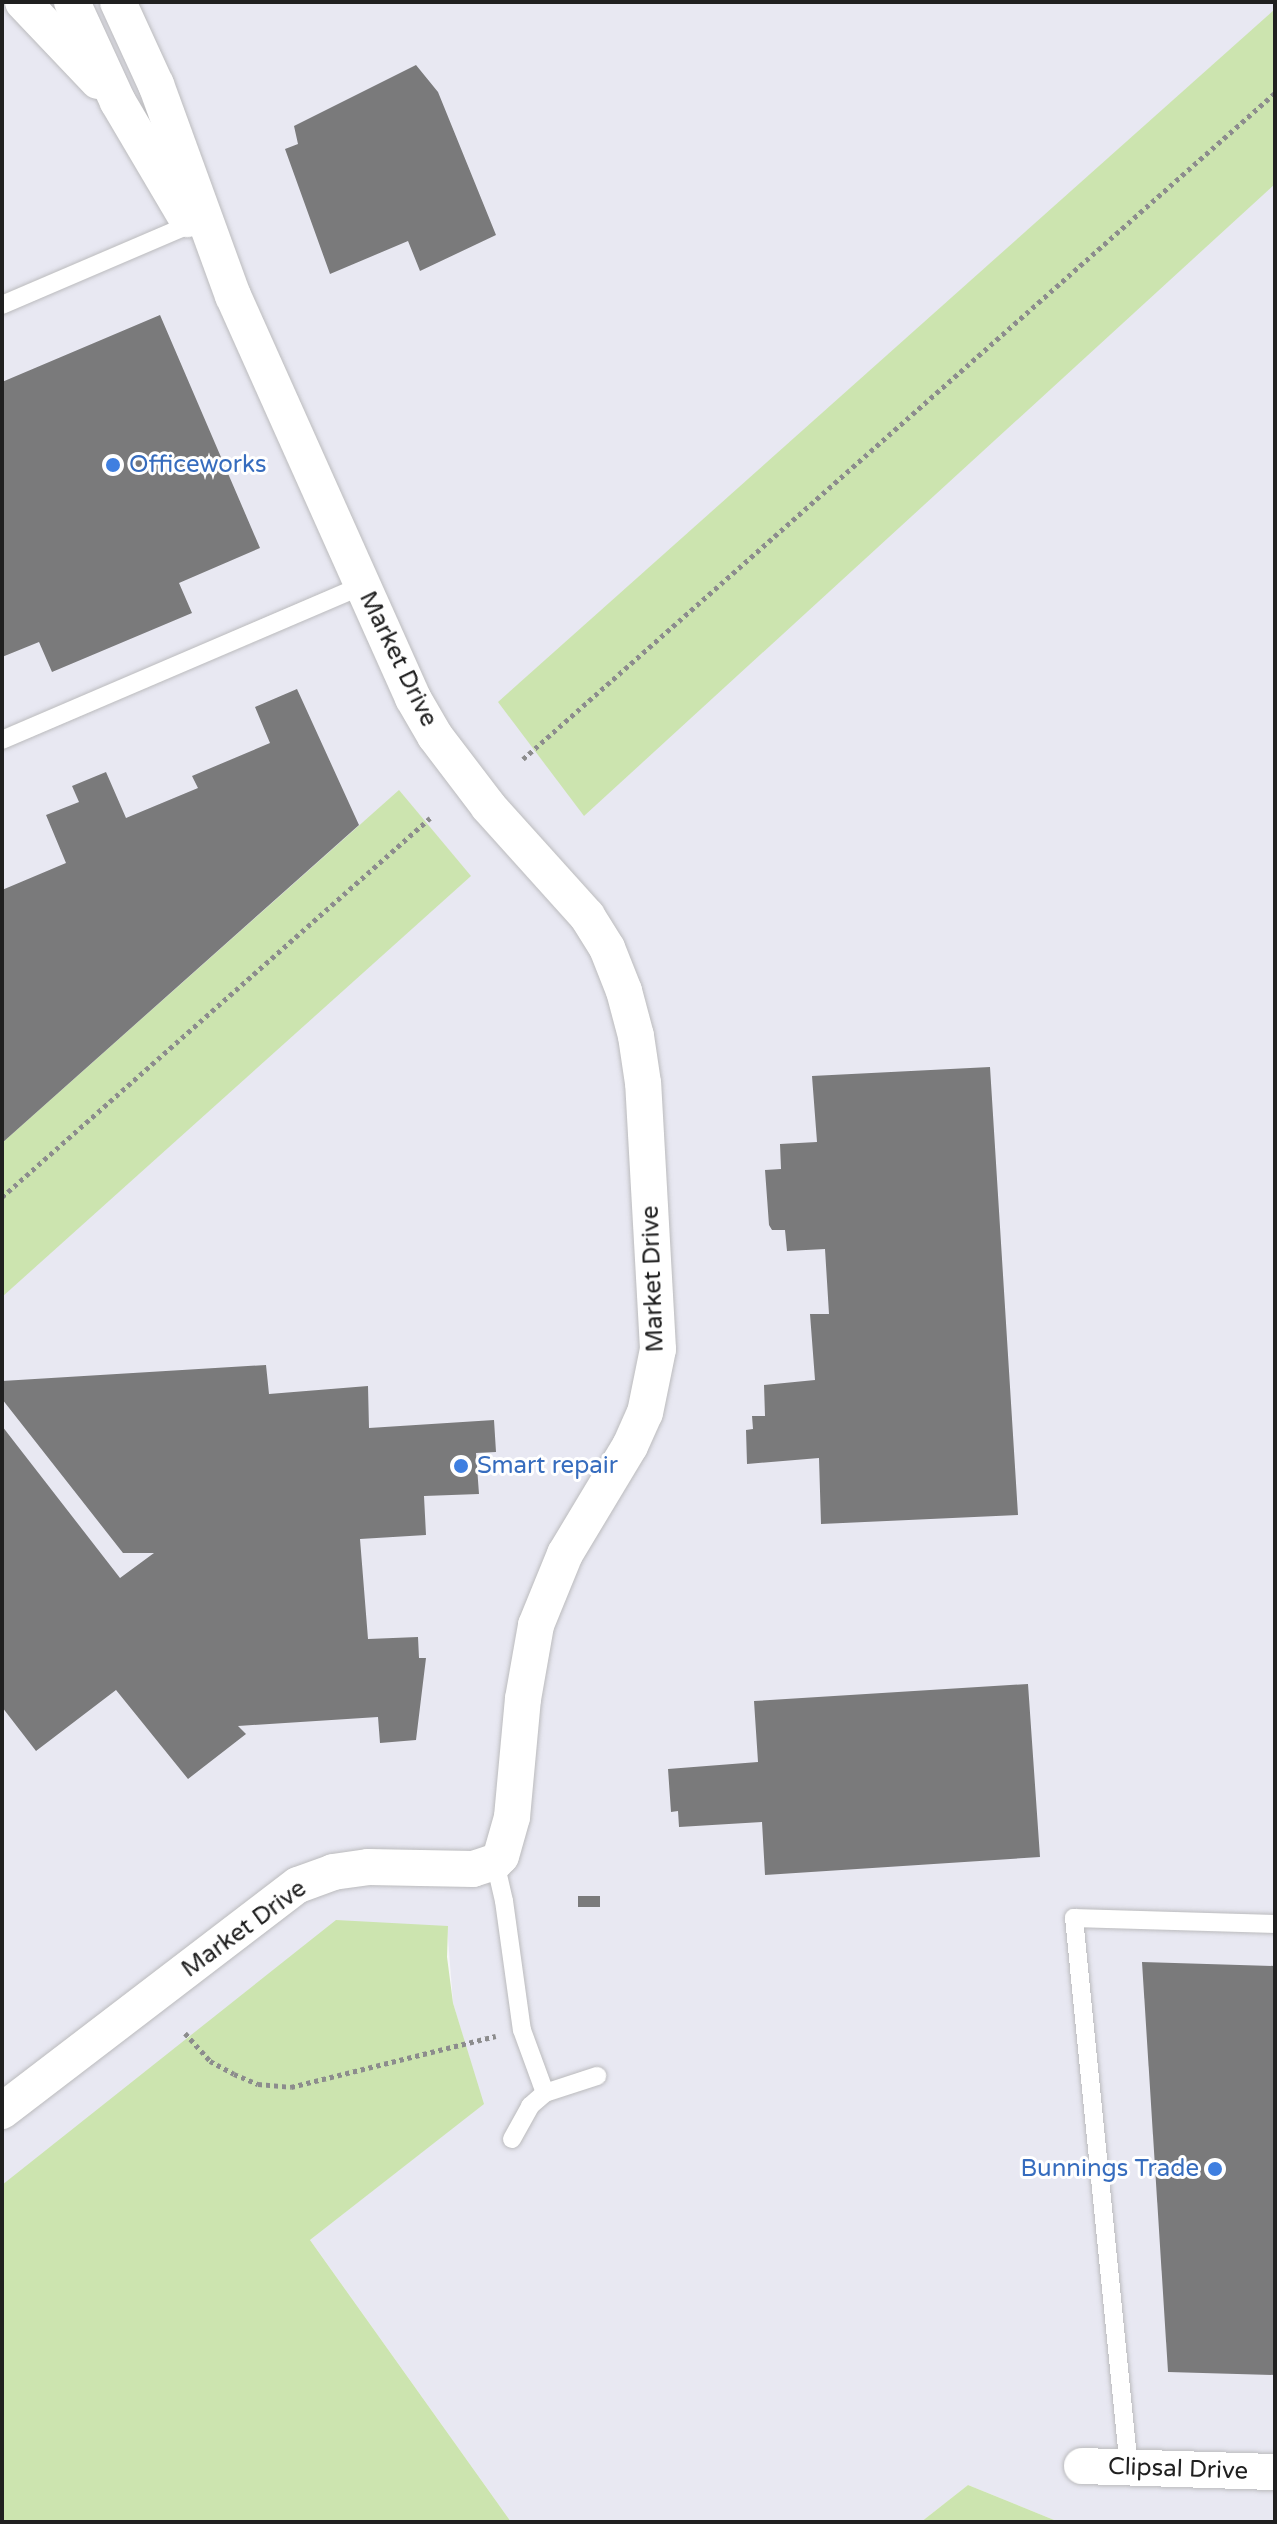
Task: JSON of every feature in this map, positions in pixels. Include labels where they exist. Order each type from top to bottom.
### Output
[{"type":"street","points":[[23,2],[118,102]]},
{"type":"street","name":"Market Drive","points":[[72,2],[118,102],[198,222]]},
{"type":"street","name":"Market Drive","points":[[2,2111],[298,1885],[333,1872],[368,1867],[473,1869],[495,1862],[506,1847],[509,1833],[523,1699],[536,1625],[565,1554],[630,1446],[653,1384],[658,1308],[643,1083],[624,991],[607,948],[587,916],[489,807],[435,736],[408,686],[198,222],[156,85],[118,2]]},
{"type":"street","name":"Clipsal Drive","points":[[1082,2466],[1275,2472]]},
{"type":"lane","points":[[2,305],[198,222]]},
{"type":"lane","points":[[2,740],[363,585]]},
{"type":"lane","points":[[495,1862],[504,1901],[522,2030],[545,2093]]},
{"type":"lane","points":[[1129,2468],[1074,1918],[1275,1924]]},
{"type":"lane","points":[[512,2139],[530,2106],[545,2093],[597,2076]]},
{"type":"path","points":[[523,759],[1275,93]]},
{"type":"path","points":[[2,1197],[430,818]]},
{"type":"path","points":[[185,2033],[210,2061],[234,2074],[258,2084],[291,2087],[522,2030]]},
{"type":"shaded area","points":[[2,2],[1275,2],[1275,2522],[1059,2522],[968,2485],[921,2522],[511,2522],[310,2240],[483,2104],[453,2003],[447,1926],[2,2185]]},
{"type":"green space","points":[[1275,9],[1275,184],[584,816],[498,702]]},
{"type":"green space","points":[[399,790],[471,876],[2,1297],[2,1143]]},
{"type":"green space","points":[[336,1920],[448,1926],[447,1957],[453,2003],[484,2104],[310,2240],[511,2522],[2,2522],[2,2185]]},
{"type":"green space","points":[[968,2485],[1059,2522],[921,2522]]},
{"type":"building","points":[[416,65],[438,92],[496,235],[420,271],[408,241],[330,274],[285,149],[298,144],[294,126]]},
{"type":"building","name":"Officeworks","points":[[160,315],[260,548],[179,583],[192,613],[52,672],[39,642],[2,657],[2,382]]},
{"type":"building","points":[[297,689],[359,825],[2,1143],[2,890],[66,863],[46,815],[79,802],[72,786],[106,772],[126,818],[198,788],[192,776],[270,743],[255,707]]},
{"type":"building","points":[[990,1067],[1018,1515],[821,1524],[819,1458],[747,1464],[746,1430],[753,1429],[752,1416],[765,1416],[764,1385],[815,1380],[810,1314],[829,1314],[825,1249],[787,1251],[785,1230],[772,1230],[769,1225],[765,1170],[781,1169],[780,1144],[817,1142],[812,1076]]},
{"type":"building","points":[[266,1365],[269,1394],[368,1386],[369,1428],[494,1420],[496,1452],[476,1453],[479,1494],[424,1496],[426,1535],[360,1539],[368,1639],[418,1637],[419,1658],[426,1658],[416,1740],[380,1743],[378,1717],[238,1726],[246,1734],[188,1779],[116,1690],[36,1751],[2,1707],[2,1426],[120,1578],[154,1553],[123,1553],[2,1399],[2,1381]]},
{"type":"building","points":[[1028,1684],[1040,1857],[765,1875],[762,1822],[679,1827],[678,1811],[671,1812],[668,1769],[758,1762],[754,1701]]},
{"type":"building","points":[[578,1896],[600,1896],[600,1907],[578,1907]]},
{"type":"building","name":"Bunnings Trade","points":[[1142,1962],[1275,1966],[1275,2375],[1168,2372]]},
{"type":"place","name":"Officeworks","points":[[113,465]]},
{"type":"place","name":"Smart repair","points":[[461,1466]]},
{"type":"place","name":"Bunnings Trade","points":[[1215,2169]]}]
